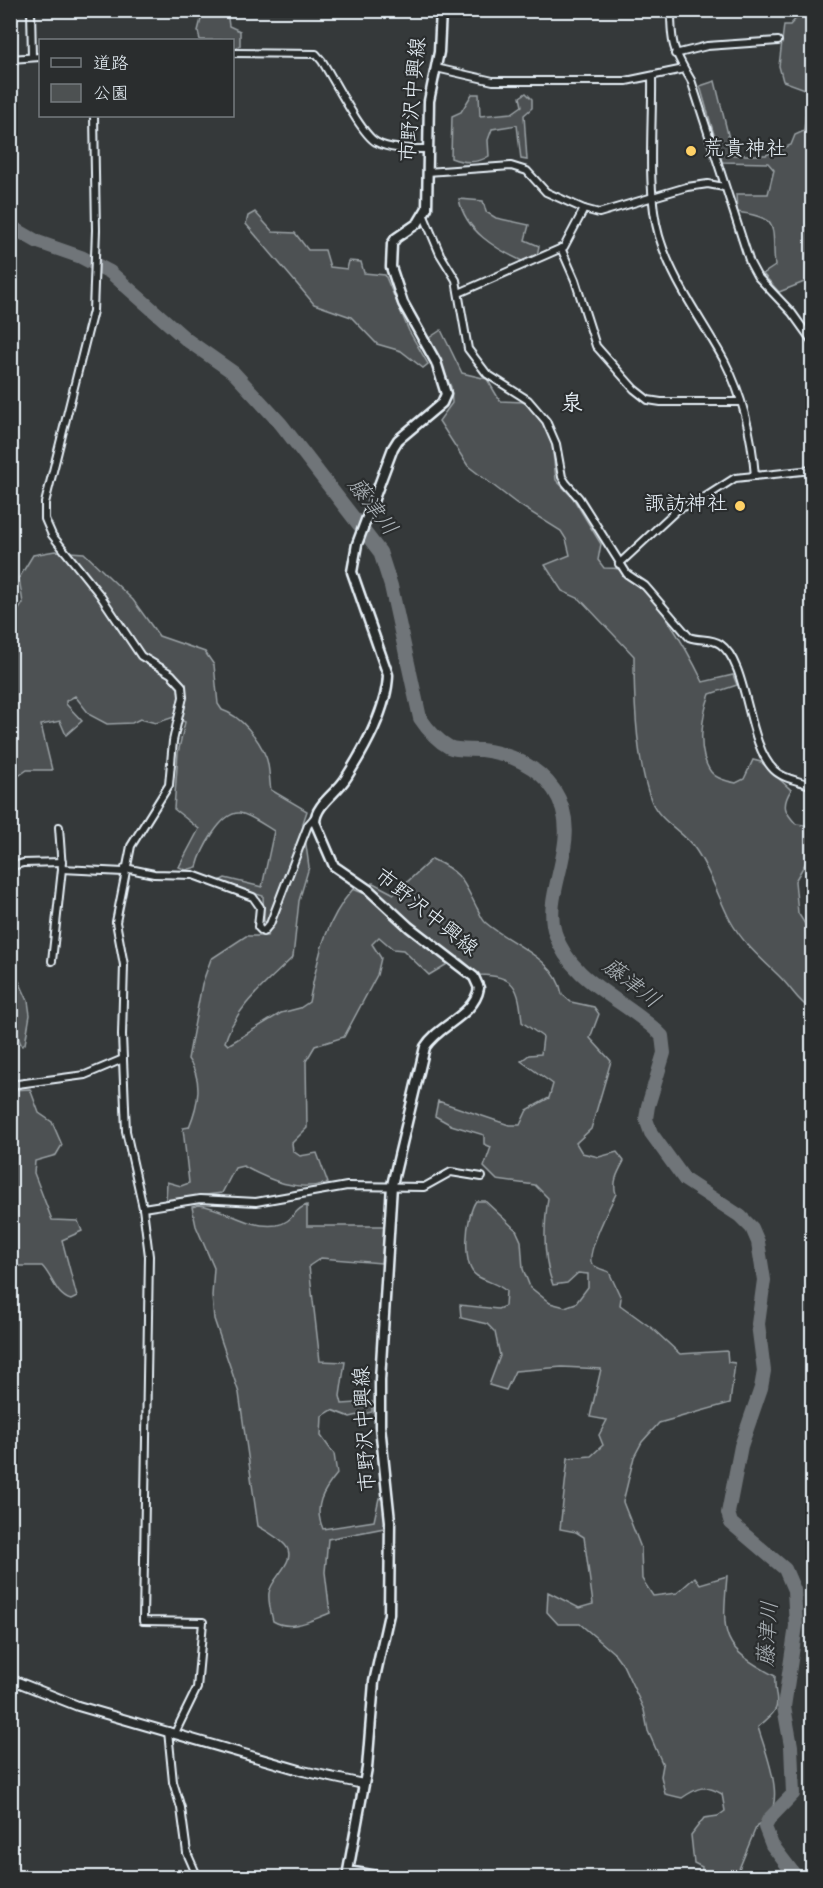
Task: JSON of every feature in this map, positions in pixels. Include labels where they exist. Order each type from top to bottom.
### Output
[{"type":"main road","name":"市野沢中興線","points":[[424,216],[427,208],[426,150],[429,101],[436,68],[441,10]]},
{"type":"main road","points":[[315,816],[346,779],[379,713],[387,691],[388,675],[352,572],[357,544],[398,440],[437,407],[446,394],[436,362],[404,303],[391,267],[392,244],[396,238],[424,216]]},
{"type":"main road","name":"市野沢中興線","points":[[315,816],[334,866],[369,891],[409,927],[474,977],[479,987],[475,998],[459,1016],[435,1034],[425,1047],[392,1185],[380,1380],[380,1426],[390,1521],[390,1604],[374,1682],[370,1745],[348,1874],[389,1878]]},
{"type":"street","points":[[31,10],[32,57]]},
{"type":"street","points":[[671,10],[671,42],[675,54],[691,80],[708,129],[724,187],[757,276],[792,313],[813,342]]},
{"type":"street","points":[[675,54],[707,46],[778,41]]},
{"type":"street","points":[[234,53],[316,54],[364,130],[376,142],[400,148],[426,150]]},
{"type":"street","points":[[10,59],[39,57]]},
{"type":"street","points":[[436,68],[493,81],[626,81],[684,69]]},
{"type":"street","points":[[652,76],[652,209],[659,238],[726,364],[752,435],[755,476]]},
{"type":"street","points":[[94,117],[95,297],[45,503],[45,519],[52,535],[100,595],[141,656],[182,686],[183,697],[173,741],[169,785],[135,835],[125,870],[117,922],[124,965],[123,1059],[126,1131],[143,1208],[149,1256],[143,1621],[203,1622],[197,1688],[172,1732],[171,1773],[181,1808],[187,1853],[198,1878]]},
{"type":"street","points":[[426,172],[511,166],[527,171],[546,192],[592,212],[610,212],[653,196],[708,184],[724,187]]},
{"type":"street","points":[[459,293],[561,248],[569,242],[584,209]]},
{"type":"street","points":[[424,216],[459,293],[468,350],[473,358],[487,374],[528,400],[546,421],[556,444],[562,477],[579,498],[627,574],[645,586],[689,637],[714,640],[725,648],[733,660],[753,723],[769,763],[780,774],[813,786]]},
{"type":"street","points":[[561,248],[575,280],[596,346],[634,389],[648,400],[661,402],[740,402]]},
{"type":"street","points":[[619,564],[678,509],[699,501],[735,478],[813,470]]},
{"type":"street","points":[[10,867],[23,863],[193,875],[253,897],[260,907],[258,927],[262,932],[270,924],[308,825],[315,816]]},
{"type":"street","points":[[52,961],[62,866],[59,827]]},
{"type":"street","points":[[10,1085],[85,1075],[123,1059]]},
{"type":"street","points":[[143,1208],[200,1199],[256,1202],[347,1186],[423,1187],[451,1172],[482,1178]]},
{"type":"street","points":[[10,1680],[78,1706],[303,1771],[363,1784]]},
{"type":"green space","points":[[203,11],[227,11],[229,26],[240,31],[240,46],[234,49],[234,39],[200,39],[198,31]]},
{"type":"green space","points":[[803,11],[812,11],[812,279],[779,292],[763,274],[775,266],[771,226],[761,217],[737,212],[736,194],[768,194],[774,170],[768,163],[722,162],[700,86],[715,81],[733,155],[766,155],[791,145],[795,135],[804,131],[808,90],[783,81],[779,66],[784,25],[790,25]]},
{"type":"green space","points":[[526,93],[532,99],[532,108],[524,115],[527,160],[521,159],[517,125],[492,129],[488,140],[489,156],[484,159],[470,162],[451,158],[452,116],[461,112],[472,94],[479,94],[480,116],[512,113],[522,106],[520,97]]},
{"type":"green space","points":[[459,199],[483,201],[486,212],[496,218],[529,225],[525,240],[539,246],[537,256],[522,261],[492,245],[475,230],[462,210]]},
{"type":"green space","points":[[255,212],[273,232],[295,233],[308,250],[325,250],[330,267],[347,269],[349,261],[361,262],[364,273],[385,275],[409,331],[428,364],[423,368],[401,351],[377,344],[351,317],[314,304],[246,224],[248,216]]},
{"type":"green space","points":[[441,330],[462,373],[487,379],[500,401],[523,402],[534,410],[552,443],[556,480],[573,498],[601,544],[598,560],[604,568],[618,569],[631,577],[643,589],[667,619],[703,682],[733,675],[737,685],[710,694],[703,723],[703,754],[713,774],[736,783],[744,779],[753,760],[761,762],[791,790],[785,805],[792,820],[796,824],[812,826],[812,852],[795,881],[798,913],[812,935],[812,1010],[799,1000],[785,982],[741,937],[730,920],[696,850],[655,808],[646,784],[639,748],[635,710],[634,656],[580,599],[562,591],[545,565],[570,555],[566,539],[561,531],[516,503],[468,466],[439,421],[452,403],[451,387],[429,338]]},
{"type":"green space","points":[[55,551],[84,553],[133,600],[159,636],[205,652],[214,665],[218,704],[222,710],[236,717],[259,743],[267,761],[271,790],[307,811],[303,823],[309,867],[299,901],[293,957],[244,1006],[230,1029],[225,1042],[228,1045],[281,1013],[300,1008],[309,1002],[328,929],[353,889],[363,893],[373,883],[394,894],[432,859],[450,868],[460,878],[485,922],[542,961],[558,981],[562,994],[571,1002],[594,1007],[599,1014],[590,1038],[611,1061],[591,1129],[576,1143],[582,1153],[599,1157],[617,1152],[624,1161],[615,1181],[616,1194],[595,1241],[592,1264],[609,1272],[621,1298],[620,1305],[653,1329],[680,1354],[727,1351],[728,1362],[735,1363],[730,1403],[659,1423],[642,1442],[634,1457],[623,1502],[641,1548],[642,1579],[653,1596],[677,1593],[695,1577],[700,1584],[727,1576],[725,1626],[728,1638],[744,1657],[775,1676],[776,1708],[758,1727],[773,1780],[775,1794],[773,1807],[767,1818],[757,1825],[739,1869],[739,1877],[701,1877],[702,1867],[694,1863],[691,1835],[704,1818],[718,1816],[725,1811],[722,1794],[702,1788],[682,1798],[665,1794],[661,1776],[663,1765],[648,1731],[644,1710],[623,1665],[615,1654],[580,1624],[558,1624],[547,1612],[548,1592],[579,1608],[593,1604],[584,1537],[576,1532],[560,1529],[568,1458],[591,1456],[603,1445],[599,1435],[607,1420],[590,1417],[601,1369],[562,1367],[515,1371],[506,1390],[489,1385],[500,1356],[495,1332],[487,1324],[461,1318],[460,1305],[498,1309],[505,1306],[506,1291],[477,1276],[469,1262],[468,1228],[476,1201],[485,1201],[516,1230],[521,1241],[523,1269],[530,1287],[550,1303],[565,1307],[576,1303],[588,1287],[588,1274],[578,1273],[567,1283],[553,1285],[547,1264],[545,1242],[548,1198],[535,1185],[497,1180],[484,1167],[491,1147],[484,1144],[484,1135],[451,1125],[435,1116],[438,1101],[509,1125],[520,1125],[527,1110],[549,1098],[553,1084],[521,1061],[529,1055],[541,1054],[543,1037],[522,1022],[517,992],[508,981],[500,977],[479,975],[459,957],[429,975],[403,950],[393,949],[379,937],[372,944],[381,958],[377,975],[344,1037],[315,1046],[306,1061],[307,1128],[292,1143],[293,1151],[300,1156],[317,1153],[328,1183],[294,1186],[243,1166],[235,1168],[222,1193],[166,1200],[167,1182],[181,1186],[189,1183],[183,1128],[189,1127],[195,1110],[198,1084],[188,1059],[202,984],[211,959],[246,936],[267,936],[272,926],[264,921],[263,896],[223,884],[221,880],[225,878],[262,887],[274,831],[249,816],[240,813],[233,814],[226,818],[213,833],[197,867],[186,870],[179,867],[199,829],[174,809],[178,753],[185,722],[174,717],[156,723],[140,719],[132,723],[107,724],[90,715],[75,696],[66,701],[66,704],[82,721],[66,735],[60,721],[41,725],[52,770],[27,770],[11,781],[10,623],[23,603],[19,578],[33,555]]},
{"type":"green space","points":[[10,961],[28,1001],[30,1015],[25,1044],[22,1046],[11,1003]]},
{"type":"green space","points":[[30,1089],[39,1113],[52,1122],[62,1145],[56,1155],[35,1161],[34,1173],[52,1220],[78,1221],[82,1231],[62,1240],[77,1297],[71,1300],[61,1294],[42,1266],[15,1266],[11,1253],[11,1090]]},
{"type":"green space","points":[[199,1205],[256,1224],[283,1223],[307,1205],[307,1226],[385,1226],[381,1263],[321,1258],[309,1266],[320,1361],[345,1362],[340,1396],[342,1404],[372,1402],[372,1412],[350,1417],[332,1410],[322,1416],[321,1436],[334,1454],[337,1474],[321,1499],[320,1521],[323,1529],[374,1521],[379,1498],[384,1500],[386,1519],[384,1528],[328,1539],[325,1572],[330,1613],[302,1624],[287,1625],[273,1621],[269,1593],[274,1581],[287,1563],[288,1551],[279,1539],[258,1526],[239,1393],[214,1319],[212,1296],[214,1268],[196,1226],[192,1207]]},
{"type":"waterway","name":"藤津川","points":[[10,226],[38,242],[81,257],[110,272],[187,340],[234,373],[281,424],[380,552],[391,586],[420,718],[426,727],[449,747],[502,754],[522,762],[540,774],[554,790],[563,808],[566,827],[565,845],[553,899],[552,917],[555,933],[563,951],[587,979],[648,1023],[662,1036],[664,1053],[646,1119],[651,1133],[685,1180],[740,1216],[752,1228],[758,1242],[764,1280],[758,1324],[764,1371],[761,1388],[741,1446],[728,1513],[731,1523],[785,1569],[794,1590],[796,1626],[784,1707],[791,1746],[793,1794],[769,1819],[765,1827],[772,1845],[797,1878]]},
{"type":"place","name":"荒貴神社","points":[[691,151]]},
{"type":"place","name":"諏訪神社","points":[[740,506]]},
{"type":"district","name":"泉","points":[[572,405]]}]
